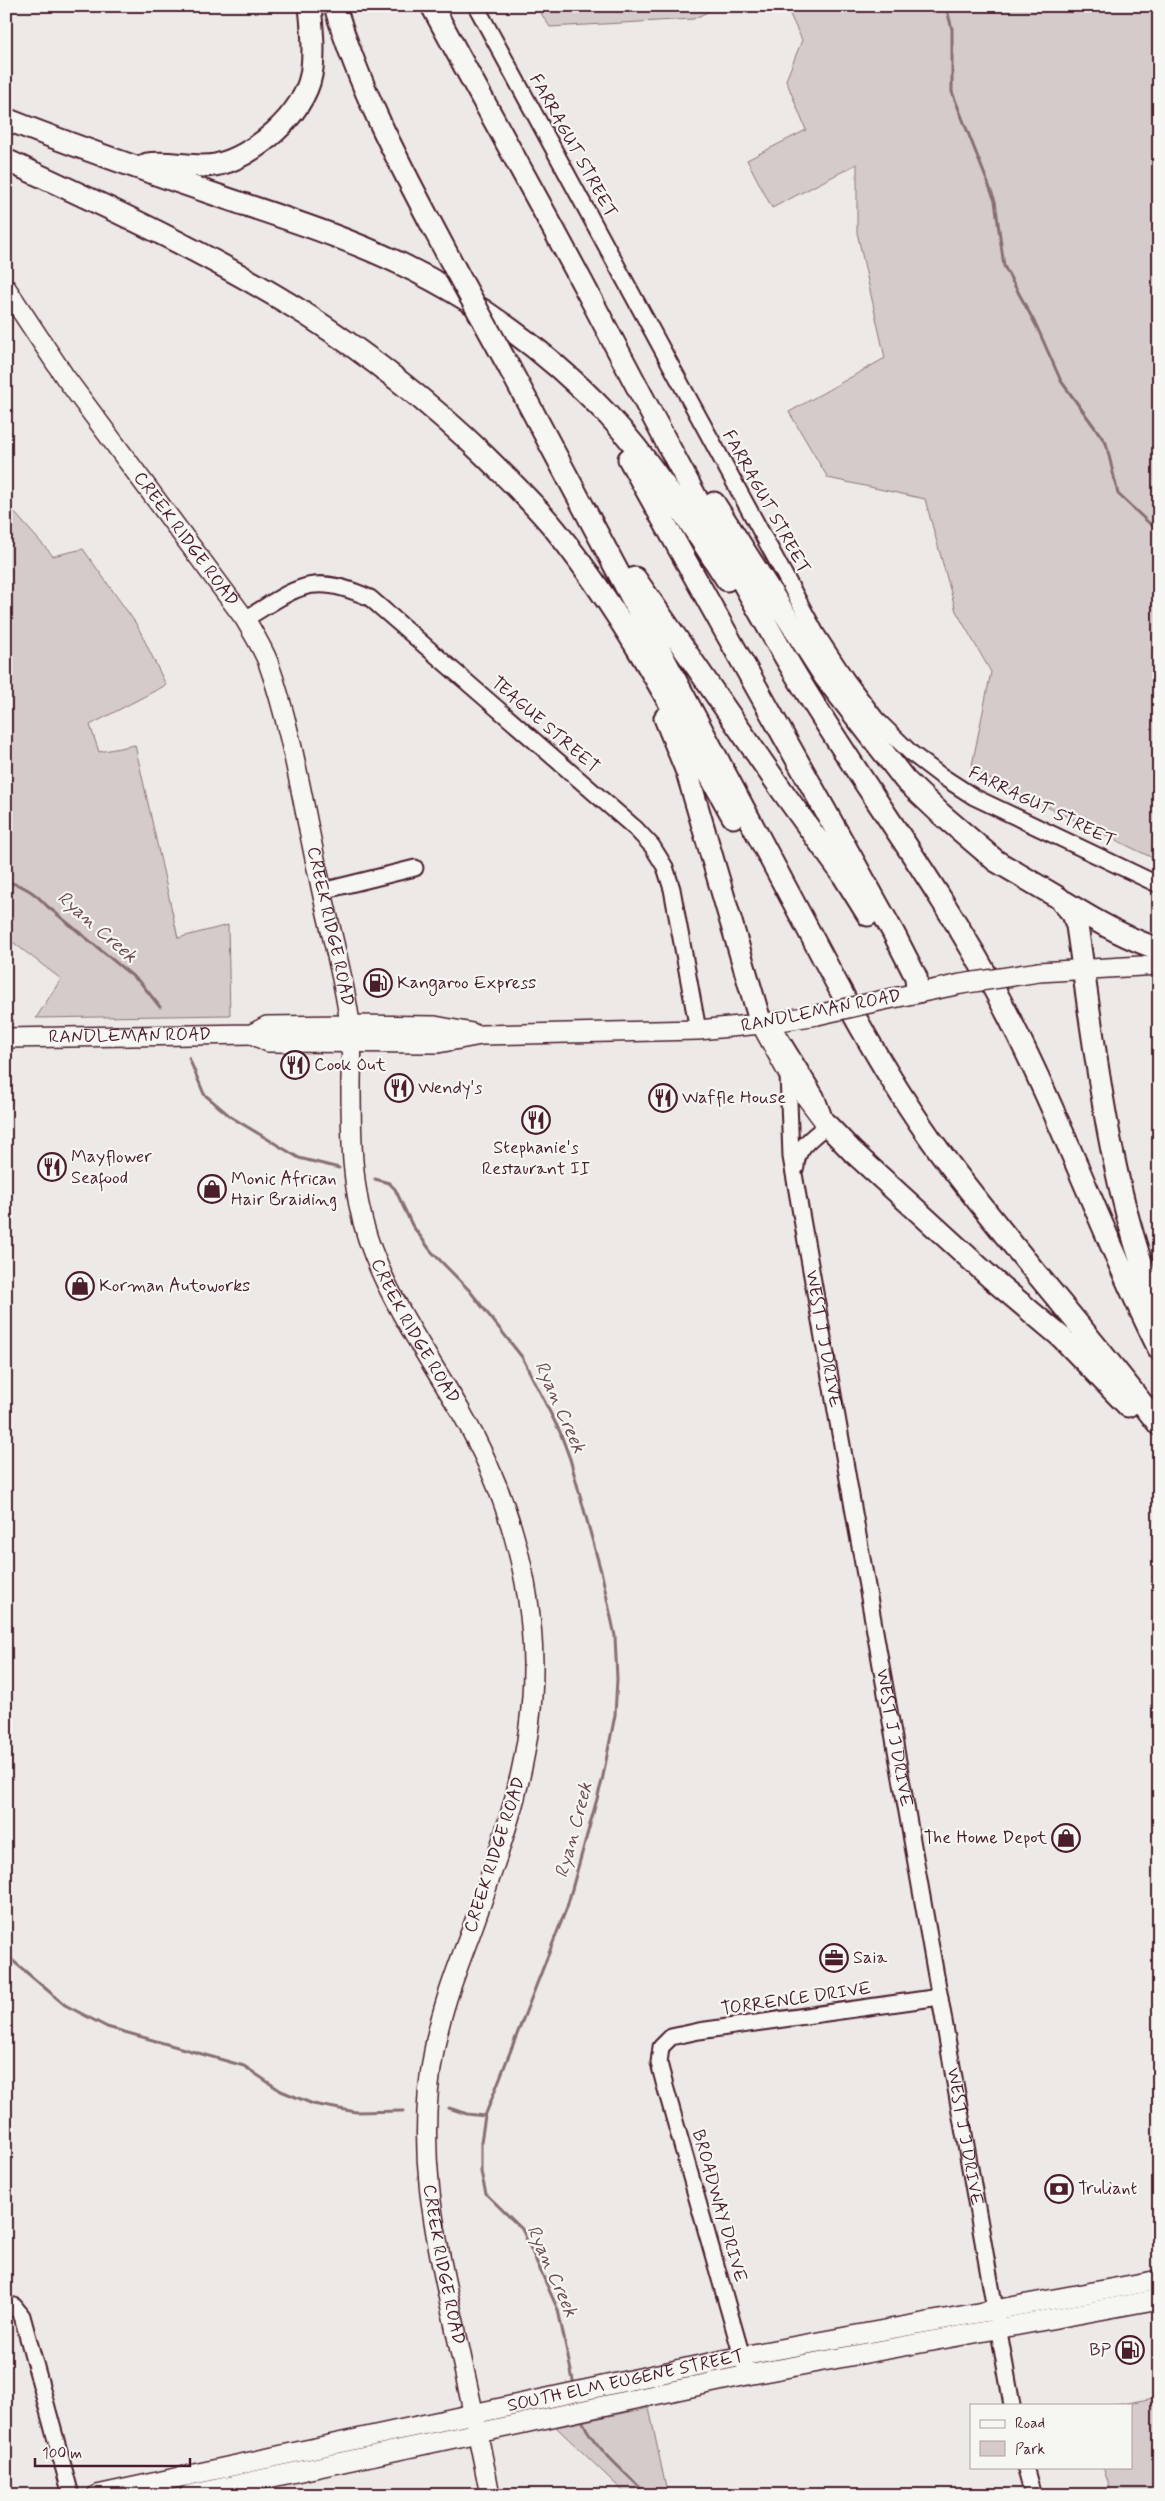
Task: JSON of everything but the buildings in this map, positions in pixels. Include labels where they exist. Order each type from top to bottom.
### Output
[{"type":"highway","points":[[132,167],[154,163],[178,166],[215,165],[242,155],[265,141],[295,109],[311,75],[310,6]]},
{"type":"highway","points":[[334,6],[359,78],[375,113],[455,269],[559,458],[572,489],[837,984],[890,1078],[939,1151],[986,1212],[1159,1426]]},
{"type":"highway","points":[[432,6],[592,302],[667,446],[786,658],[931,882],[999,998],[1055,1114],[1137,1306],[1159,1350]]},
{"type":"highway","points":[[6,119],[132,167],[350,242],[401,264],[446,288],[496,319],[560,370],[608,415],[652,468],[748,611],[786,658]]},
{"type":"highway","points":[[6,160],[163,235],[239,275],[307,315],[361,353],[462,434],[523,493],[558,533],[630,635],[810,955],[837,984]]},
{"type":"highway","points":[[592,302],[719,512],[826,677],[899,772],[940,814],[996,860],[1091,918],[1132,939],[1159,948]]},
{"type":"highway","points":[[588,396],[602,421],[634,465],[837,830],[916,977],[917,992]]},
{"type":"highway","points":[[559,458],[580,485],[667,626],[843,875],[877,929],[905,981],[917,992]]},
{"type":"highway","points":[[630,635],[687,772],[766,1024]]},
{"type":"highway","points":[[1059,898],[1073,914],[1077,926],[1099,1078],[1123,1201],[1159,1311]]},
{"type":"highway","points":[[827,1125],[852,1151],[992,1279],[1061,1337],[1137,1416],[1159,1426]]},
{"type":"main road","name":"CREEK RIDGE ROAD","points":[[6,288],[65,377],[245,619],[266,658],[280,705],[322,891],[351,1033],[352,1153],[355,1184],[367,1237],[391,1292],[476,1439],[499,1490],[517,1546],[532,1631],[531,1718],[520,1787],[440,2021],[427,2103],[426,2140],[431,2214],[490,2495]]},
{"type":"main road","name":"RANDLEMAN ROAD","points":[[6,1038],[252,1034],[267,1026],[351,1033],[435,1026],[481,1035],[698,1030],[766,1024],[817,1015],[917,992],[1039,972],[1159,965]]},
{"type":"main road","name":"WEST J J DRIVE","points":[[766,1024],[788,1074],[827,1125]]},
{"type":"main road","name":"SOUTH ELM EUGENE STREET","points":[[189,2495],[218,2492],[478,2434],[616,2384],[742,2356],[994,2308],[1159,2280]]},
{"type":"main road","name":"SOUTH ELM EUGENE STREET","points":[[97,2495],[474,2415],[556,2406],[615,2403],[748,2375],[1159,2299]]},
{"type":"street","name":"FARRAGUT STREET","points":[[476,6],[817,635],[846,679],[876,719],[911,753],[974,797],[1159,885]]},
{"type":"street","name":"TEAGUE STREET","points":[[245,619],[305,586],[328,583],[350,588],[370,598],[611,806],[652,846],[665,867],[672,890],[698,1030]]},
{"type":"street","points":[[322,891],[415,868]]},
{"type":"street","points":[[766,1024],[816,1096],[827,1125]]},
{"type":"street","name":"WEST J J DRIVE","points":[[788,1074],[790,1147],[1012,2404]]},
{"type":"street","name":"WEST J J DRIVE","points":[[795,1176],[799,1151],[827,1125]]},
{"type":"street","name":"TORRENCE DRIVE","points":[[661,2046],[671,2037],[699,2031],[940,1997]]},
{"type":"street","name":"BROADWAY DRIVE","points":[[661,2046],[659,2063],[665,2086],[748,2375]]},
{"type":"street","points":[[6,2305],[14,2306],[22,2316],[70,2495]]},
{"type":"street","points":[[1025,2468],[1033,2495]]},
{"type":"street","points":[[213,2470],[218,2492]]},
{"type":"green space","points":[[536,6],[720,6],[693,19],[550,27]]},
{"type":"green space","points":[[786,6],[1159,6],[1159,861],[971,770],[991,672],[956,611],[925,499],[828,478],[789,412],[885,358],[857,232],[857,164],[772,208],[747,160],[806,130],[786,80],[802,40]]},
{"type":"green space","points":[[6,503],[53,556],[83,549],[137,625],[166,685],[90,725],[99,752],[135,745],[178,938],[228,925],[230,1015],[36,1018],[61,979],[6,937]]},
{"type":"green space","points":[[1159,2397],[1159,2495],[1112,2495],[1103,2468],[1132,2468],[1132,2404],[1122,2404]]},
{"type":"green space","points":[[649,2408],[666,2488],[673,2495],[627,2495],[556,2427]]},
{"type":"waterway","points":[[946,6],[952,29],[952,92],[995,201],[1004,266],[1037,327],[1061,381],[1106,443],[1118,494],[1159,530]]},
{"type":"waterway","name":"Ryan Creek","points":[[6,882],[24,887],[38,897],[141,983],[160,1007]]},
{"type":"waterway","name":"Ryan Creek","points":[[189,1058],[204,1094],[231,1117],[299,1158],[339,1168]]},
{"type":"waterway","name":"Ryan Creek","points":[[375,1179],[389,1183],[395,1189],[412,1225],[431,1251],[469,1290],[522,1357],[560,1432],[570,1459],[602,1575],[615,1636],[617,1679],[615,1715],[602,1781],[567,1907],[485,2116],[481,2142],[481,2172],[486,2194],[522,2229],[558,2310],[574,2385]]},
{"type":"waterway","points":[[6,1955],[65,2005],[107,2027],[244,2066],[281,2091],[313,2104],[356,2112],[403,2111]]},
{"type":"waterway","points":[[449,2108],[467,2114],[485,2116]]},
{"type":"waterway","name":"Ryan Creek","points":[[581,2416],[591,2436],[600,2447],[647,2495]]},
{"type":"place","name":"Kangaroo Express","points":[[378,983]]},
{"type":"place","name":"Cook Out","points":[[295,1065]]},
{"type":"place","name":"Wendy's","points":[[399,1088]]},
{"type":"place","name":"Waffle House","points":[[663,1098]]},
{"type":"place","name":"Stephanie's Restaurant II","points":[[536,1120]]},
{"type":"place","name":"Mayflower Seafood","points":[[52,1167]]},
{"type":"place","name":"Monic African Hair Braiding","points":[[212,1189]]},
{"type":"place","name":"Korman Autoworks","points":[[80,1286]]},
{"type":"place","name":"The Home Depot","points":[[1066,1838]]},
{"type":"place","name":"Saia","points":[[834,1958]]},
{"type":"place","name":"Truliant","points":[[1059,2189]]},
{"type":"place","name":"BP","points":[[1130,2350]]}]
